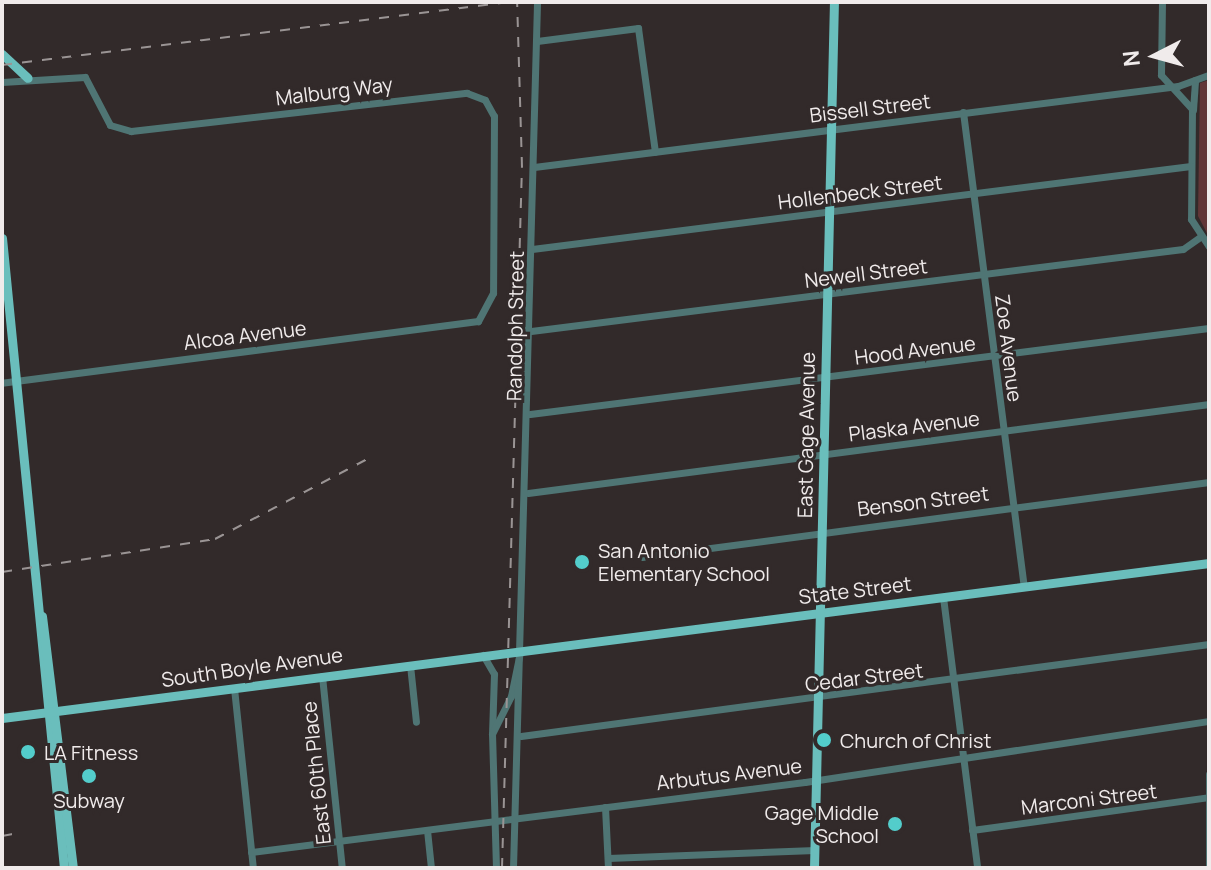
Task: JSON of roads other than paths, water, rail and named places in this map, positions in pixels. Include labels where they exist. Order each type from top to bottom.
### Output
[{"type":"main road","name":"East Gage Avenue","points":[[814,868],[834,2]]},
{"type":"main road","points":[[2,54],[28,78]]},
{"type":"main road","points":[[2,238],[52,712],[64,868]]},
{"type":"main road","name":"State Street","points":[[506,652],[1209,563]]},
{"type":"main road","name":"South Boyle Avenue","points":[[2,718],[506,652]]},
{"type":"main road","points":[[52,712],[73,868]]},
{"type":"street","name":"Randolph Street","points":[[513,868],[521,736],[521,650],[528,493],[537,2]]},
{"type":"street","points":[[1162,2],[1161,75],[1192,112]]},
{"type":"street","points":[[537,41],[638,28],[655,152]]},
{"type":"street","name":"Bissell Street","points":[[534,167],[1170,86],[1209,75]]},
{"type":"street","name":"Malburg Way","points":[[2,82],[28,78],[85,77],[110,125],[131,131],[434,95],[485,100],[494,116],[489,312]]},
{"type":"street","points":[[1195,80],[1191,219],[1209,247]]},
{"type":"street","name":"Zoe Avenue","points":[[963,112],[1024,587]]},
{"type":"street","name":"Hollenbeck Street","points":[[532,249],[1191,166]]},
{"type":"street","name":"Newell Street","points":[[531,331],[1183,249],[1200,237]]},
{"type":"street","name":"Alcoa Avenue","points":[[2,383],[476,322],[489,312]]},
{"type":"street","name":"Hood Avenue","points":[[530,414],[1209,328]]},
{"type":"street","name":"Plaska Avenue","points":[[528,493],[1209,404]]},
{"type":"street","name":"Benson Street","points":[[642,557],[822,530],[1209,482]]},
{"type":"street","points":[[943,597],[977,868]]},
{"type":"street","name":"Cedar Street","points":[[521,736],[953,681],[1209,644]]},
{"type":"street","name":"Randolph Street","points":[[496,868],[492,734],[511,696],[521,650]]},
{"type":"street","points":[[483,655],[494,674],[492,734]]},
{"type":"street","points":[[410,665],[416,722]]},
{"type":"street","name":"East 60th Place","points":[[322,676],[342,868]]},
{"type":"street","points":[[234,688],[253,868]]},
{"type":"street","name":"Arbutus Avenue","points":[[251,852],[605,807],[1209,721]]},
{"type":"street","points":[[1209,774],[1209,868]]},
{"type":"street","name":"Marconi Street","points":[[972,830],[1209,797]]},
{"type":"street","points":[[605,807],[608,868]]},
{"type":"street","points":[[427,830],[431,868]]},
{"type":"street","points":[[608,858],[815,850]]},
{"type":"railway","points":[[2,65],[509,2]]},
{"type":"railway","points":[[502,868],[522,167],[517,2]]},
{"type":"railway","points":[[2,572],[215,539],[373,456]]},
{"type":"railway","points":[[2,836],[13,834]]},
{"type":"place","name":"San Antonio Elementary School","points":[[582,562]]},
{"type":"place","name":"Church of Christ","points":[[824,740]]},
{"type":"place","name":"LA Fitness","points":[[28,752]]},
{"type":"place","name":"Subway","points":[[89,776]]},
{"type":"place","name":"Gage Middle School","points":[[895,824]]}]
